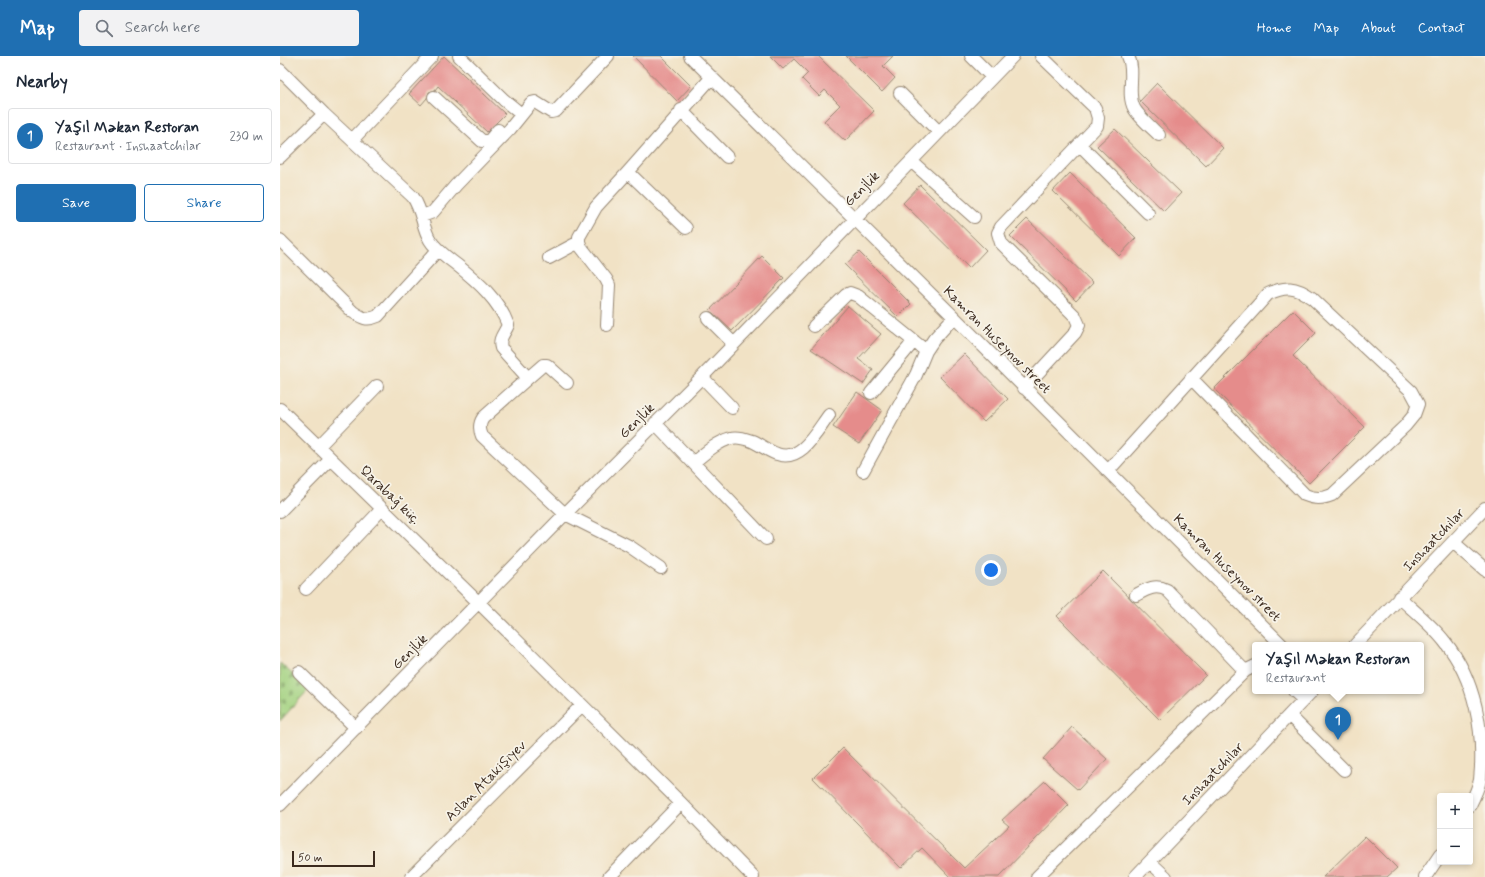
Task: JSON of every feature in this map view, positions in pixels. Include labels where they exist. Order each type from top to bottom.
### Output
[{"type":"street","points":[[353,139],[432,56]]},
{"type":"street","points":[[459,56],[518,112]]},
{"type":"street","points":[[434,97],[482,141],[488,141],[518,112],[531,103],[535,102],[551,112],[556,111],[608,56]]},
{"type":"street","name":"Kamran Huseynov street","points":[[690,56],[1279,642]]},
{"type":"street","points":[[971,56],[992,77]]},
{"type":"street","name":"Genjlik","points":[[280,805],[565,514],[702,377],[1012,56]]},
{"type":"street","points":[[1024,388],[1075,333],[1079,325],[1075,316],[1001,243],[998,233],[1097,126],[1098,118],[1095,108],[1041,56]]},
{"type":"street","points":[[1128,56],[1131,63],[1132,98],[1134,108],[1159,135]]},
{"type":"street","points":[[280,70],[324,114],[353,139],[413,197],[419,206],[430,240],[438,250],[482,287],[500,309],[508,325],[501,337],[501,348],[528,378]]},
{"type":"street","points":[[607,325],[609,285],[581,247],[579,237],[591,213],[681,110],[712,77]]},
{"type":"street","points":[[900,93],[939,132]]},
{"type":"street","points":[[681,110],[727,157]]},
{"type":"street","points":[[422,216],[434,212],[456,185],[510,129],[518,112]]},
{"type":"street","points":[[280,157],[324,114]]},
{"type":"street","points":[[1080,145],[1148,213]]},
{"type":"street","points":[[911,161],[974,217]]},
{"type":"street","points":[[628,172],[686,228]]},
{"type":"street","points":[[280,240],[353,312],[362,318],[370,320],[378,316],[438,250]]},
{"type":"street","points":[[549,258],[579,242]]},
{"type":"street","points":[[1108,471],[1190,378],[1268,294],[1282,288],[1302,291],[1312,298],[1411,390],[1418,404],[1414,414],[1405,426],[1332,495],[1323,499],[1313,499],[1305,495],[1190,378]]},
{"type":"street","points":[[814,326],[846,295],[850,293],[858,296],[926,351]]},
{"type":"street","points":[[863,471],[916,375],[926,351],[934,339],[954,317]]},
{"type":"street","points":[[708,318],[734,344]]},
{"type":"street","points":[[871,393],[914,341]]},
{"type":"street","points":[[567,383],[547,365],[543,365],[483,418],[479,426],[482,436],[565,514],[629,546],[661,568]]},
{"type":"street","points":[[702,377],[732,408]]},
{"type":"street","points":[[319,446],[377,386]]},
{"type":"street","name":"Qarabağ küç.","points":[[280,409],[479,603],[581,706],[681,803],[753,877]]},
{"type":"street","points":[[693,463],[719,443],[733,438],[744,438],[777,454],[786,456],[794,455],[812,438],[829,415]]},
{"type":"street","points":[[655,423],[766,539]]},
{"type":"street","points":[[280,510],[331,459]]},
{"type":"street","name":"Inshaatchilar","points":[[1358,642],[1485,508]]},
{"type":"street","points":[[306,589],[382,509]]},
{"type":"street","points":[[1453,542],[1485,570]]},
{"type":"street","points":[[1037,877],[1250,668],[1167,590],[1160,587],[1150,588],[1136,596]]},
{"type":"street","points":[[1399,597],[1444,641],[1458,659],[1468,679],[1477,709],[1481,738],[1480,781],[1473,798]]},
{"type":"street","points":[[299,672],[356,728]]},
{"type":"street","name":"Inshaatchilar","points":[[1135,877],[1308,695]]},
{"type":"street","name":"Aslan Atakişiyev","points":[[411,877],[581,706]]},
{"type":"street","points":[[1289,715],[1344,770]]},
{"type":"street","points":[[609,877],[681,803]]},
{"type":"street","points":[[1425,877],[1437,859]]},
{"type":"street","points":[[1150,862],[1166,877]]},
{"type":"green space","points":[[280,663],[309,689],[280,721]]},
{"type":"building","points":[[444,56],[505,114],[487,132],[438,86],[435,90],[429,92],[427,98],[421,105],[409,94]]},
{"type":"building","points":[[633,56],[661,56],[691,86],[677,101]]},
{"type":"building","points":[[770,56],[818,56],[874,111],[845,141],[824,121],[840,105],[825,90],[819,96],[802,79],[808,73],[794,59],[783,69]]},
{"type":"building","points":[[846,56],[893,56],[883,66],[895,78],[882,92]]},
{"type":"building","points":[[1157,83],[1223,148],[1206,166],[1140,101]]},
{"type":"building","points":[[1115,129],[1181,193],[1164,211],[1097,146]]},
{"type":"building","points":[[1070,173],[1136,238],[1119,256],[1053,191]]},
{"type":"building","points":[[920,185],[986,250],[969,268],[903,203]]},
{"type":"building","points":[[1027,219],[1093,283],[1076,301],[1010,236]]},
{"type":"building","points":[[859,252],[911,304],[898,317],[845,265]]},
{"type":"building","points":[[762,256],[784,278],[732,331],[709,311]]},
{"type":"building","points":[[848,306],[881,334],[858,359],[873,370],[863,384],[811,349]]},
{"type":"building","points":[[1293,310],[1316,333],[1293,356],[1365,427],[1309,483],[1214,389]]},
{"type":"building","points":[[964,354],[1008,399],[984,422],[940,377]]},
{"type":"building","points":[[857,392],[882,410],[859,444],[833,427]]},
{"type":"building","points":[[1103,571],[1206,675],[1160,720],[1057,616]]},
{"type":"building","points":[[1072,727],[1107,759],[1078,790],[1043,759]]},
{"type":"building","points":[[843,748],[964,868],[1009,826],[1002,820],[1045,781],[1069,805],[999,877],[950,877],[922,848],[901,868],[813,778]]},
{"type":"building","points":[[1365,836],[1397,868],[1387,877],[1323,877]]},
{"type":"place","name":"Yaşıl Məkan Restoran","points":[[1338,740]]}]
